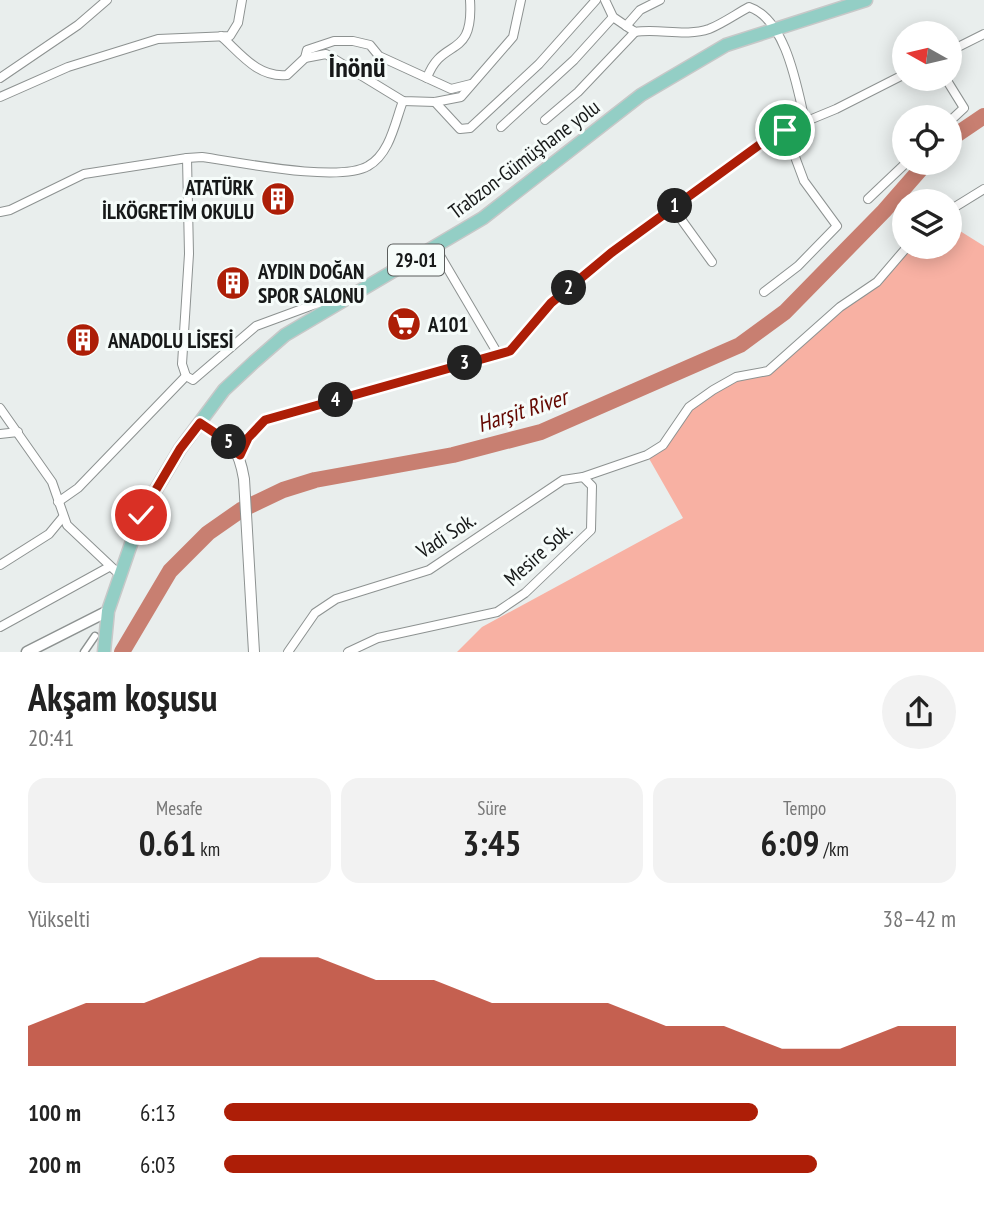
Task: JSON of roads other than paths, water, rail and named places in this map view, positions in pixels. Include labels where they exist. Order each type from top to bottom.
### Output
[{"type":"main road","name":"Trabzon-Gümüşhane yolu","points":[[104,652],[108,611],[141,515],[180,449],[224,390],[285,335],[483,218],[641,95],[726,45],[866,0]]},
{"type":"main road","points":[[27,652],[108,611]]},
{"type":"street","points":[[0,78],[78,25],[107,0]]},
{"type":"street","points":[[0,97],[68,67],[158,39],[230,36],[239,23],[242,0]]},
{"type":"street","points":[[427,78],[432,63],[468,36],[472,24],[470,0]]},
{"type":"street","points":[[221,36],[256,69],[273,76],[287,75],[305,58],[326,54],[403,101],[435,102],[461,97],[513,37],[521,0]]},
{"type":"street","points":[[435,102],[460,128],[470,128],[539,64],[596,0]]},
{"type":"street","points":[[605,0],[613,17],[635,33]]},
{"type":"street","points":[[626,26],[640,10],[660,0]]},
{"type":"street","points":[[545,120],[603,67],[635,33],[655,29],[687,32],[708,29],[749,8],[761,11],[775,29],[794,71],[805,121]]},
{"type":"street","points":[[501,127],[574,60],[613,17]]},
{"type":"street","points":[[962,45],[984,34]]},
{"type":"street","points":[[305,58],[307,50],[334,41],[353,41],[370,46],[379,56],[451,89],[474,83]]},
{"type":"street","points":[[240,455],[248,438],[265,420],[510,351],[551,303],[611,253],[773,135],[892,80]]},
{"type":"street","points":[[953,91],[964,108],[962,110]]},
{"type":"street","points":[[0,212],[84,174],[187,158],[202,157],[324,174],[368,167],[387,147],[403,101]]},
{"type":"street","points":[[764,292],[790,273],[837,226],[817,204],[804,181],[785,130]]},
{"type":"street","points":[[187,158],[189,254],[181,364],[186,376],[192,380],[246,333],[264,323],[332,298],[348,300]]},
{"type":"street","points":[[868,199],[893,175]]},
{"type":"street","points":[[962,203],[984,189]]},
{"type":"street","points":[[673,208],[712,262]]},
{"type":"street","points":[[435,247],[498,354]]},
{"type":"street","name":"Vadi Sok.","points":[[288,652],[315,613],[336,599],[429,570],[563,480],[583,477],[647,456],[663,445],[689,407],[736,377],[768,371],[840,307],[877,282],[897,259]]},
{"type":"street","points":[[58,502],[78,488],[186,376]]},
{"type":"street","points":[[0,408],[18,432],[34,461],[52,482],[62,517],[71,530],[121,575]]},
{"type":"street","points":[[200,423],[230,443],[240,455],[244,479],[244,520],[254,652]]},
{"type":"street","points":[[0,433],[18,432]]},
{"type":"street","name":"Mesire Sok.","points":[[348,652],[378,638],[497,612],[525,593],[591,530],[592,486],[583,477]]},
{"type":"street","points":[[0,565],[49,534],[62,517]]},
{"type":"street","points":[[0,627],[109,567]]},
{"type":"street","points":[[84,652],[95,636]]},
{"type":"waterway","name":"Harşit River","points":[[962,131],[984,116]]},
{"type":"waterway","name":"Harşit River","points":[[122,652],[170,571],[208,533],[241,510],[283,490],[315,480],[453,455],[541,432],[740,345],[785,312],[916,175]]},
{"type":"place","name":"ATATÜRK İLKÖGRETİM OKULU","points":[[278,199]]},
{"type":"place","name":"AYDIN DOĞAN SPOR SALONU","points":[[233,283]]},
{"type":"place","name":"A101","points":[[404,324]]},
{"type":"place","name":"ANADOLU LİSESİ","points":[[83,340]]},
{"type":"district","name":"İnönü","points":[[357,66]]}]
